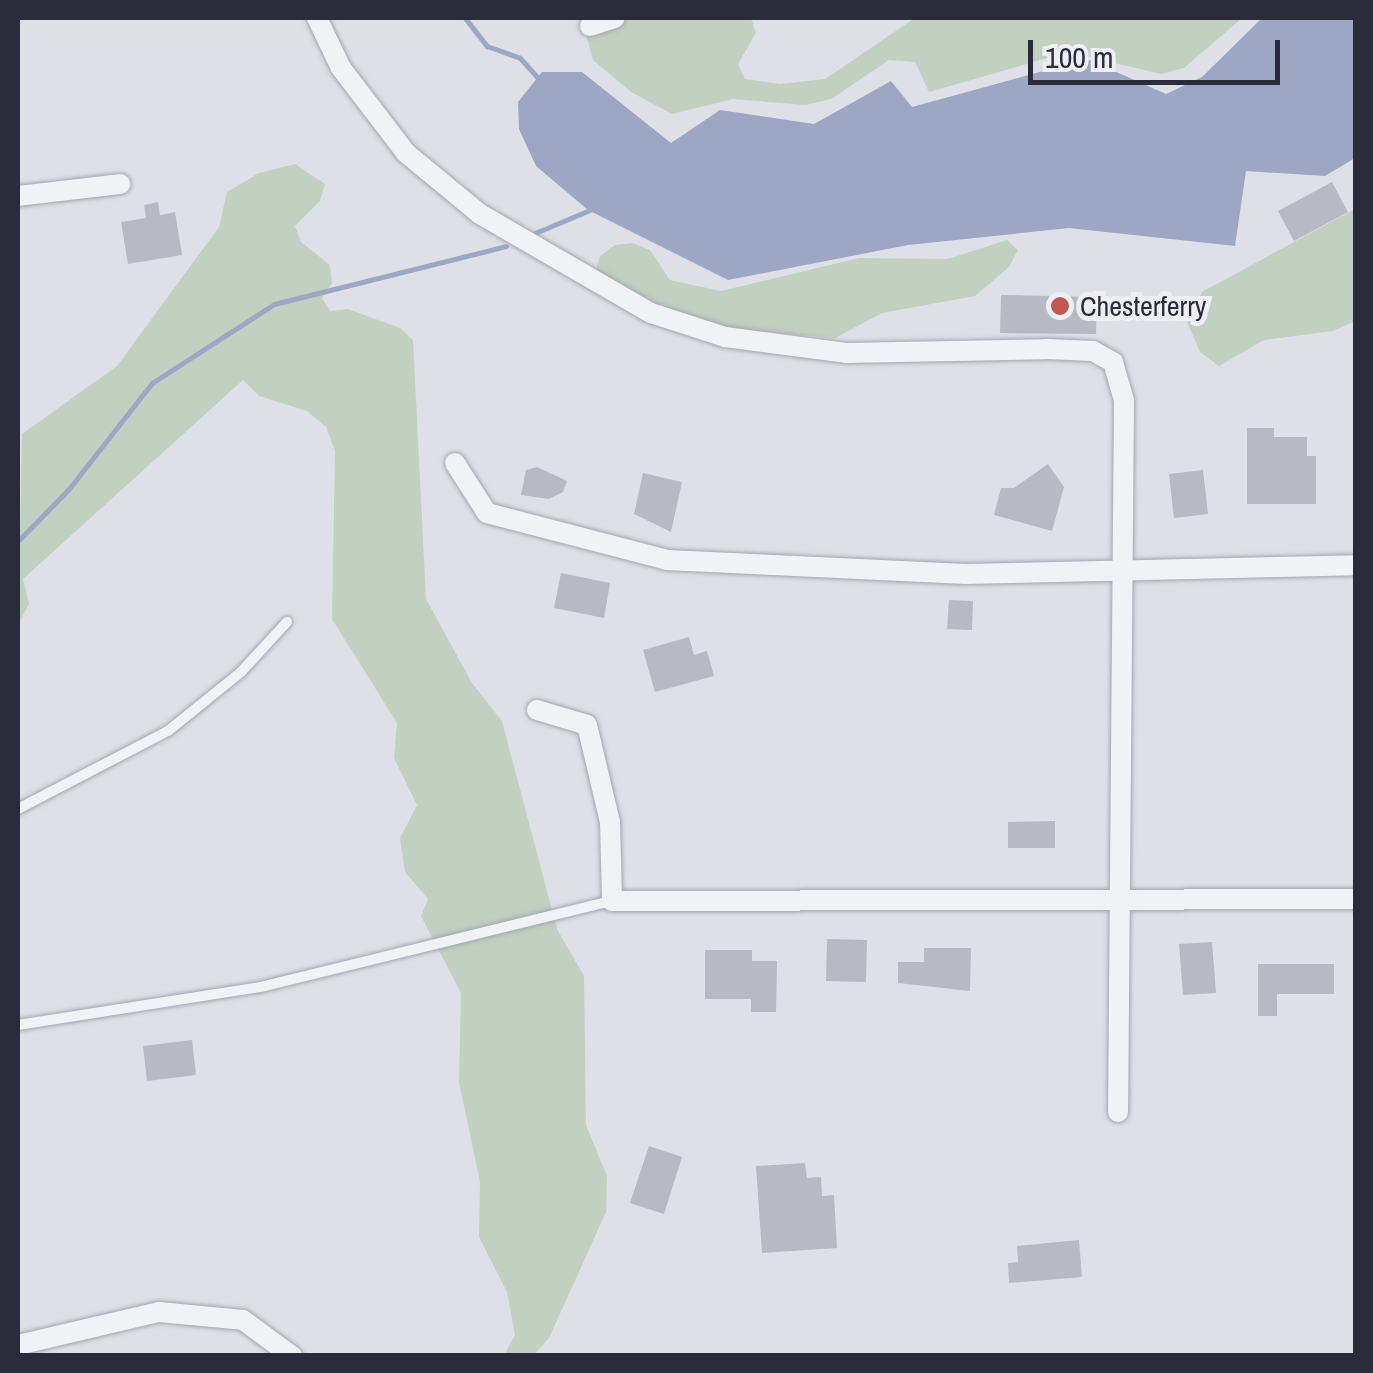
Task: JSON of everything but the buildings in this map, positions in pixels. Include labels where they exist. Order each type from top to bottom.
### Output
[{"type":"street","points":[[317,18],[341,68],[406,153],[480,214],[652,313],[725,337],[846,352],[1046,349],[1093,351],[1113,362],[1124,400],[1118,1112]]},
{"type":"street","points":[[590,26],[615,18]]},
{"type":"street","points":[[18,196],[120,184]]},
{"type":"street","points":[[455,463],[487,513],[667,560],[966,574],[1356,565]]},
{"type":"street","points":[[537,710],[588,725],[610,822],[612,901],[1120,903],[1356,899]]},
{"type":"street","points":[[18,1346],[158,1312],[243,1320],[292,1356]]},
{"type":"lane","points":[[18,809],[168,731],[241,672],[287,622]]},
{"type":"lane","points":[[18,1025],[261,986],[612,901]]},
{"type":"green space","points":[[603,18],[751,18],[756,33],[738,64],[745,79],[780,84],[825,79],[915,18],[1242,18],[1184,68],[1161,74],[1068,52],[929,92],[915,62],[889,60],[831,99],[806,105],[733,99],[672,114],[631,92],[593,60],[586,35]]},
{"type":"green space","points":[[295,164],[325,184],[320,201],[295,226],[301,242],[330,265],[332,283],[322,298],[330,311],[348,309],[400,328],[413,340],[426,599],[472,683],[502,721],[557,929],[584,976],[586,1125],[607,1176],[606,1212],[549,1338],[534,1355],[504,1355],[515,1335],[507,1292],[479,1237],[480,1182],[459,1082],[461,993],[421,916],[428,899],[405,872],[400,838],[417,805],[394,758],[397,723],[332,619],[335,451],[326,427],[307,411],[259,396],[243,380],[23,579],[29,604],[18,625],[22,434],[117,366],[219,227],[227,192],[259,173]]},
{"type":"green space","points":[[1355,209],[1355,321],[1333,331],[1264,340],[1219,366],[1200,352],[1187,322],[1202,292]]},
{"type":"green space","points":[[1007,240],[1018,250],[1009,267],[975,296],[882,313],[835,338],[704,326],[620,294],[595,274],[600,256],[615,245],[633,243],[650,250],[670,280],[721,291],[859,258],[948,259]]},
{"type":"water","points":[[1262,18],[1355,18],[1355,158],[1325,176],[1246,171],[1235,246],[1069,228],[908,245],[728,280],[588,210],[536,166],[519,129],[518,102],[542,72],[582,72],[671,143],[720,110],[814,124],[891,81],[912,107],[1087,59],[1166,94],[1202,77]]},
{"type":"waterway","points":[[465,18],[487,46],[520,58],[541,81]]},
{"type":"waterway","points":[[535,233],[592,209]]},
{"type":"waterway","points":[[18,541],[68,490],[152,383],[274,304],[506,246]]},
{"type":"place","name":"Chesterferry","points":[[1060,306]]}]
